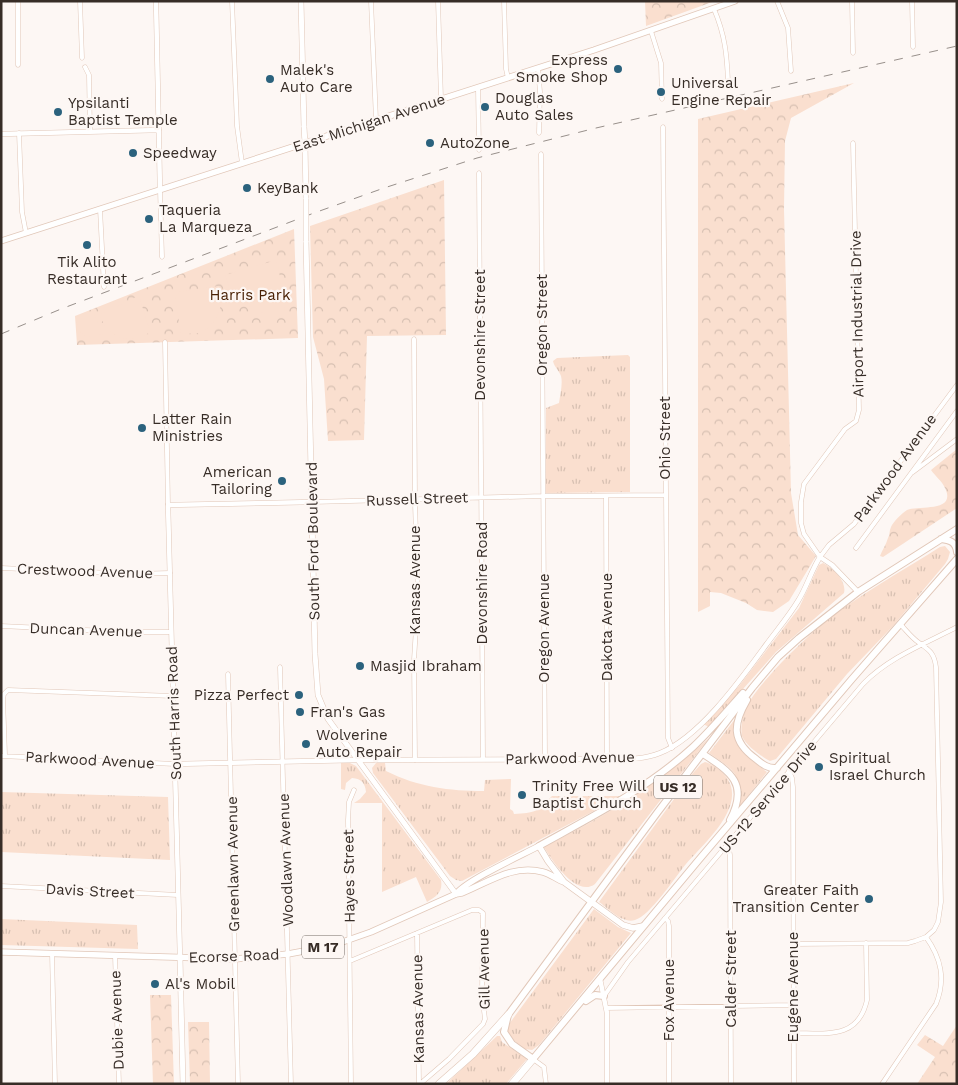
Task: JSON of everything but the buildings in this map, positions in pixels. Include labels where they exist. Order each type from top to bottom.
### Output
[{"type":"highway","name":"US 12","points":[[439,1084],[473,1054],[508,1015],[765,671],[799,638],[858,592],[957,529]]},
{"type":"highway","points":[[941,540],[951,542],[956,546],[957,552],[949,567]]},
{"type":"highway","points":[[512,1084],[724,830],[957,559]]},
{"type":"highway","points":[[765,671],[740,714],[737,736],[743,749],[749,754],[768,768],[777,768]]},
{"type":"highway","points":[[539,846],[621,801],[655,778],[700,740],[765,671]]},
{"type":"highway","points":[[703,754],[726,769],[736,782],[736,805],[724,830]]},
{"type":"highway","points":[[543,1047],[548,1044],[588,999],[595,996],[604,998]]},
{"type":"highway","points":[[508,1015],[504,1027],[505,1036],[512,1044],[533,1058]]},
{"type":"main road","name":"South Ford Boulevard","points":[[301,1],[315,654],[318,695],[328,719],[456,894]]},
{"type":"main road","name":"East Michigan Avenue","points":[[1,241],[651,32],[735,1]]},
{"type":"main road","name":"Ecorse Road","points":[[456,894],[460,889],[472,882],[539,846],[548,862],[565,883]]},
{"type":"main road","name":"Ecorse Road","points":[[1,952],[235,959],[288,954],[331,946],[350,940],[378,930],[456,894],[515,871],[528,870],[541,872],[565,883],[623,925],[632,928],[643,926]]},
{"type":"main road","name":"South Harris Road","points":[[180,958],[183,1084]]},
{"type":"street","points":[[18,1],[18,65]]},
{"type":"street","points":[[80,1],[82,58]]},
{"type":"street","points":[[156,1],[162,258]]},
{"type":"street","points":[[232,1],[236,126],[242,163]]},
{"type":"street","points":[[371,1],[376,120]]},
{"type":"street","points":[[438,1],[441,99]]},
{"type":"street","points":[[504,1],[506,69],[508,78]]},
{"type":"street","points":[[776,1],[788,28],[791,71]]},
{"type":"street","points":[[852,1],[853,53]]},
{"type":"street","points":[[912,1],[913,47]]},
{"type":"street","points":[[714,9],[725,42],[728,82]]},
{"type":"street","points":[[651,32],[663,71],[662,99]]},
{"type":"street","points":[[85,67],[88,75],[90,131]]},
{"type":"street","points":[[538,68],[540,133]]},
{"type":"street","points":[[478,88],[479,150]]},
{"type":"street","name":"Ohio Street","points":[[662,128],[668,738],[672,748]]},
{"type":"street","points":[[1,134],[158,130]]},
{"type":"street","points":[[18,133],[22,212],[26,233]]},
{"type":"street","name":"Airport Industrial Drive","points":[[853,143],[859,410],[856,421],[845,429],[804,484],[801,502],[801,523],[804,534],[820,557],[832,565],[858,592]]},
{"type":"street","name":"Oregon Street","points":[[541,154],[543,496]]},
{"type":"street","name":"Devonshire Street","points":[[479,172],[481,498]]},
{"type":"street","points":[[100,209],[104,287]]},
{"type":"street","name":"Kansas Avenue","points":[[414,339],[415,500],[418,596],[414,660],[415,760]]},
{"type":"street","name":"South Harris Road","points":[[165,342],[180,958]]},
{"type":"street","name":"Parkwood Avenue","points":[[3,755],[175,764],[358,760],[607,759],[648,757],[672,748],[696,728],[734,688],[796,604],[820,557],[829,545],[854,524],[957,384]]},
{"type":"street","points":[[856,548],[957,411]]},
{"type":"street","points":[[910,474],[957,439]]},
{"type":"street","name":"Russell Street","points":[[168,505],[665,495]]},
{"type":"street","name":"Oregon Avenue","points":[[543,496],[545,759]]},
{"type":"street","name":"Dakota Avenue","points":[[606,496],[607,759]]},
{"type":"street","name":"Devonshire Road","points":[[481,498],[483,759]]},
{"type":"street","name":"Crestwood Avenue","points":[[1,568],[132,574],[170,573]]},
{"type":"street","points":[[793,944],[908,943],[926,937],[938,922],[941,902],[936,667],[929,649],[917,642],[900,624]]},
{"type":"street","name":"Duncan Avenue","points":[[1,626],[127,632],[171,632]]},
{"type":"street","name":"US-12 Service Drive","points":[[604,998],[628,962],[872,674],[889,662],[957,627]]},
{"type":"street","name":"Woodlawn Avenue","points":[[280,667],[291,1084]]},
{"type":"street","name":"Greenlawn Avenue","points":[[228,674],[238,1084]]},
{"type":"street","points":[[3,755],[3,699],[4,694],[8,690],[173,696]]},
{"type":"street","name":"Eugene Avenue","points":[[789,771],[793,788],[794,1084]]},
{"type":"street","name":"Hayes Street","points":[[351,1084],[348,820],[349,802],[354,790]]},
{"type":"street","name":"Calder Street","points":[[727,846],[730,855],[731,1084]]},
{"type":"street","name":"Davis Street","points":[[1,886],[178,895]]},
{"type":"street","name":"Gill Avenue","points":[[417,933],[472,910],[479,910],[482,913],[482,994],[486,1019],[449,1059],[419,1084]]},
{"type":"street","name":"Fox Avenue","points":[[665,918],[669,923],[669,1084]]},
{"type":"street","points":[[350,961],[417,933]]},
{"type":"street","name":"Kansas Avenue","points":[[417,933],[419,1084]]},
{"type":"street","points":[[882,1084],[936,1004],[939,996],[942,980],[940,965],[934,949],[926,937]]},
{"type":"street","points":[[794,1033],[839,1032],[851,1027],[858,1021],[865,1009],[866,1000],[866,943]]},
{"type":"street","points":[[52,953],[55,1084]]},
{"type":"street","name":"Dubie Avenue","points":[[115,955],[119,1084]]},
{"type":"street","points":[[600,979],[606,1008],[607,1084]]},
{"type":"street","points":[[606,1008],[794,1005]]},
{"type":"street","points":[[533,1058],[544,1067],[546,1084]]},
{"type":"green space","points":[[645,1],[715,1],[646,26]]},
{"type":"green space","points":[[854,83],[791,118],[785,141],[784,209],[791,493],[798,535],[816,556],[789,601],[773,612],[757,610],[746,603],[721,593],[710,592],[710,606],[698,612],[698,119]]},
{"type":"green space","points":[[444,180],[446,335],[367,336],[364,440],[328,441],[324,379],[313,337],[310,226]]},
{"type":"green space","name":"Harris Park","points":[[294,229],[298,338],[77,345],[75,316]]},
{"type":"green space","points":[[273,261],[278,264],[285,314],[269,314],[255,311],[229,286],[225,275]]},
{"type":"green space","points":[[219,286],[221,300],[215,320],[205,330],[198,333],[181,334],[175,297],[179,292]]},
{"type":"green space","points":[[136,297],[140,299],[150,332],[134,339],[120,337],[108,329],[99,315]]},
{"type":"green space","points":[[91,312],[94,314],[103,334],[88,336],[84,335],[79,329],[76,318]]},
{"type":"green space","points":[[628,355],[630,357],[630,492],[546,493],[546,408],[559,403],[562,386],[561,376],[553,361],[557,358]]},
{"type":"green space","points":[[957,449],[957,508],[883,557],[880,556],[889,537],[890,528],[903,513],[907,510],[941,505],[946,501],[945,488],[931,470]]},
{"type":"green space","points":[[945,546],[950,552],[945,564],[893,626],[847,674],[776,759],[770,761],[750,747],[744,740],[741,732],[747,706],[760,687],[801,643],[847,606],[940,547]]},
{"type":"green space","points":[[823,563],[831,568],[841,580],[844,593],[776,652],[709,727],[703,724],[739,686],[799,608],[819,565]]},
{"type":"green space","points":[[735,719],[734,729],[737,744],[747,756],[767,772],[739,807],[739,787],[735,774],[709,753]]},
{"type":"green space","points":[[709,738],[595,884],[588,887],[581,886],[573,882],[559,869],[544,847],[646,788]]},
{"type":"green space","points":[[341,762],[356,766],[441,880],[440,891],[431,900],[427,902],[416,877],[382,892],[382,803],[354,803],[366,792],[365,786],[361,780],[352,778],[346,783],[345,790],[341,789]]},
{"type":"green space","points":[[705,762],[718,768],[723,773],[732,789],[727,813],[712,836],[686,864],[648,911],[635,920],[630,921],[620,918],[599,902],[693,773]]},
{"type":"green space","points":[[376,763],[385,763],[386,771],[410,781],[446,789],[484,791],[485,780],[511,779],[510,809],[514,814],[535,811],[552,796],[622,796],[462,881],[450,876],[373,773],[372,768]]},
{"type":"green space","points":[[1,792],[168,797],[170,860],[1,852]]},
{"type":"green space","points":[[594,909],[618,927],[631,933],[539,1045],[532,1050],[524,1049],[508,1035],[509,1024]]},
{"type":"green space","points":[[1,919],[137,925],[138,949],[1,945]]},
{"type":"green space","points":[[150,995],[171,995],[174,1084],[153,1084]]},
{"type":"green space","points":[[188,1022],[209,1022],[210,1084],[190,1084]]},
{"type":"green space","points":[[957,1025],[957,1084],[917,1084],[935,1057],[917,1045],[925,1035],[943,1046]]},
{"type":"green space","points":[[497,1036],[500,1036],[502,1042],[527,1059],[506,1084],[446,1084]]},
{"type":"railway","points":[[1,334],[61,309],[314,213],[477,158],[596,128],[957,46]]},
{"type":"place","name":"Express Smoke Shop","points":[[618,69]]},
{"type":"place","name":"Malek's Auto Care","points":[[270,79]]},
{"type":"place","name":"Universal Engine Repair","points":[[661,92]]},
{"type":"place","name":"Douglas Auto Sales","points":[[485,107]]},
{"type":"place","name":"Ypsilanti Baptist Temple","points":[[58,112]]},
{"type":"place","name":"AutoZone","points":[[430,143]]},
{"type":"place","name":"Speedway","points":[[133,153]]},
{"type":"place","name":"KeyBank","points":[[247,188]]},
{"type":"place","name":"Taqueria La Marqueza","points":[[149,219]]},
{"type":"place","name":"Tik Alito Restaurant","points":[[87,245]]},
{"type":"place","name":"Latter Rain Ministries","points":[[142,428]]},
{"type":"place","name":"American Tailoring","points":[[282,481]]},
{"type":"place","name":"Masjid Ibraham","points":[[360,666]]},
{"type":"place","name":"Pizza Perfect","points":[[299,695]]},
{"type":"place","name":"Fran's Gas","points":[[300,712]]},
{"type":"place","name":"Wolverine Auto Repair","points":[[306,744]]},
{"type":"place","name":"Spiritual Israel Church","points":[[819,767]]},
{"type":"place","name":"Trinity Free Will Baptist Church","points":[[522,795]]},
{"type":"place","name":"Greater Faith Transition Center","points":[[869,899]]},
{"type":"place","name":"Al's Mobil","points":[[155,984]]}]
